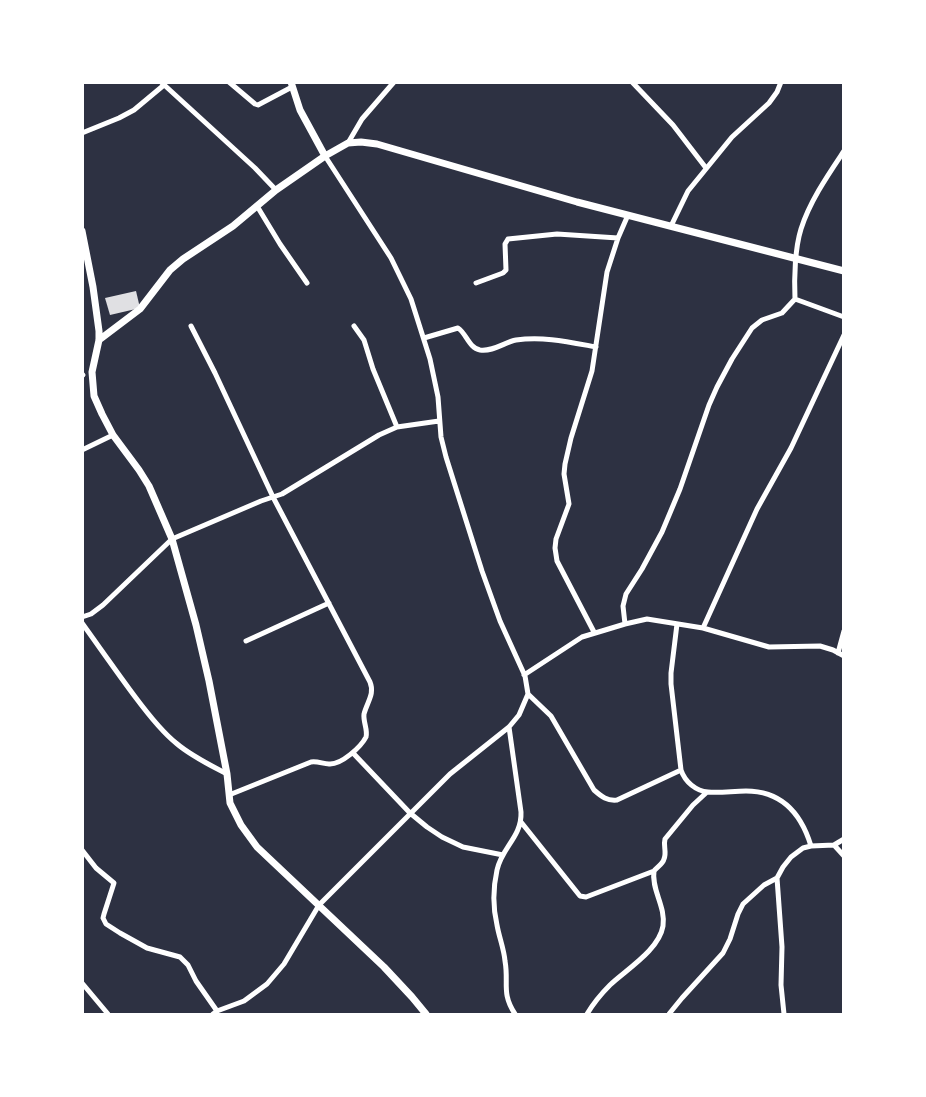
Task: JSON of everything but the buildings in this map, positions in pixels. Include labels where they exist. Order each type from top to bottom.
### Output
[{"type":"street","points":[[229,82],[258,105],[291,85],[300,110],[325,156],[391,258],[411,299],[424,338],[438,397],[439,421],[446,457],[482,571],[500,621],[524,675],[528,694],[551,716],[594,790],[607,800],[622,798],[681,770]]},
{"type":"street","points":[[348,143],[362,119],[394,82]]},
{"type":"street","points":[[632,82],[674,125],[706,168]]},
{"type":"street","points":[[671,226],[688,191],[732,137],[769,103],[781,82]]},
{"type":"street","points":[[82,133],[134,110],[162,84],[255,168],[276,190]]},
{"type":"street","points":[[99,340],[140,309],[170,270],[183,259],[233,226],[276,190],[333,150],[348,143],[377,144],[577,202],[843,271]]},
{"type":"street","points":[[625,624],[623,606],[626,594],[662,532],[680,489],[713,395],[752,328],[762,320],[782,313],[795,298],[796,250],[804,222],[825,179],[843,151]]},
{"type":"street","points":[[257,206],[307,283]]},
{"type":"street","points":[[594,632],[557,561],[555,548],[569,504],[564,474],[565,464],[592,371],[605,283],[618,238],[628,215]]},
{"type":"street","points":[[82,231],[99,322],[99,340],[92,372],[94,396],[113,435],[149,486],[172,539],[209,681],[234,812],[257,847],[384,967],[426,1014]]},
{"type":"street","points":[[476,283],[506,270],[505,244],[508,239],[557,234],[618,238]]},
{"type":"street","points":[[795,298],[843,317]]},
{"type":"street","points":[[191,326],[273,497],[370,682],[372,690],[364,715],[366,737],[353,753],[331,765],[316,761],[304,764],[229,795]]},
{"type":"street","points":[[354,326],[364,340],[373,369],[397,427]]},
{"type":"street","points":[[424,338],[459,328],[471,344],[479,350],[494,349],[515,340],[533,339],[552,339],[596,346]]},
{"type":"street","points":[[703,628],[757,509],[791,448],[843,335]]},
{"type":"street","points":[[83,375],[92,372]]},
{"type":"street","points":[[82,617],[104,606],[172,539],[290,490],[372,438],[397,427],[439,421]]},
{"type":"street","points":[[82,450],[113,435]]},
{"type":"street","points":[[246,641],[328,603]]},
{"type":"street","points":[[524,675],[575,641],[594,632],[647,619],[703,628],[769,647],[820,646],[843,656]]},
{"type":"street","points":[[82,623],[165,734],[190,754],[227,774]]},
{"type":"street","points":[[677,624],[671,684],[681,770],[684,777],[691,785],[706,792],[756,791],[778,798],[794,812],[811,846]]},
{"type":"street","points":[[837,653],[843,631]]},
{"type":"street","points":[[82,850],[96,868],[114,883],[104,914],[106,924],[147,948],[180,957],[188,965],[215,1013],[252,996],[272,979],[284,964],[319,905],[450,774],[509,727],[519,715],[528,694]]},
{"type":"street","points":[[509,727],[521,822],[497,869],[494,906],[506,964],[506,996],[515,1014]]},
{"type":"street","points":[[353,753],[410,813],[427,827],[456,844],[503,855]]},
{"type":"street","points":[[521,822],[580,896],[586,897],[654,871],[664,860],[665,838],[706,792]]},
{"type":"street","points":[[784,1014],[777,878],[791,857],[803,848],[834,845],[843,839]]},
{"type":"street","points":[[834,845],[843,856]]},
{"type":"street","points":[[587,1014],[601,995],[652,947],[660,936],[664,917],[653,878],[654,871]]},
{"type":"street","points":[[669,1014],[723,952],[738,914],[747,900],[764,885],[777,878]]},
{"type":"street","points":[[82,983],[108,1014]]}]
